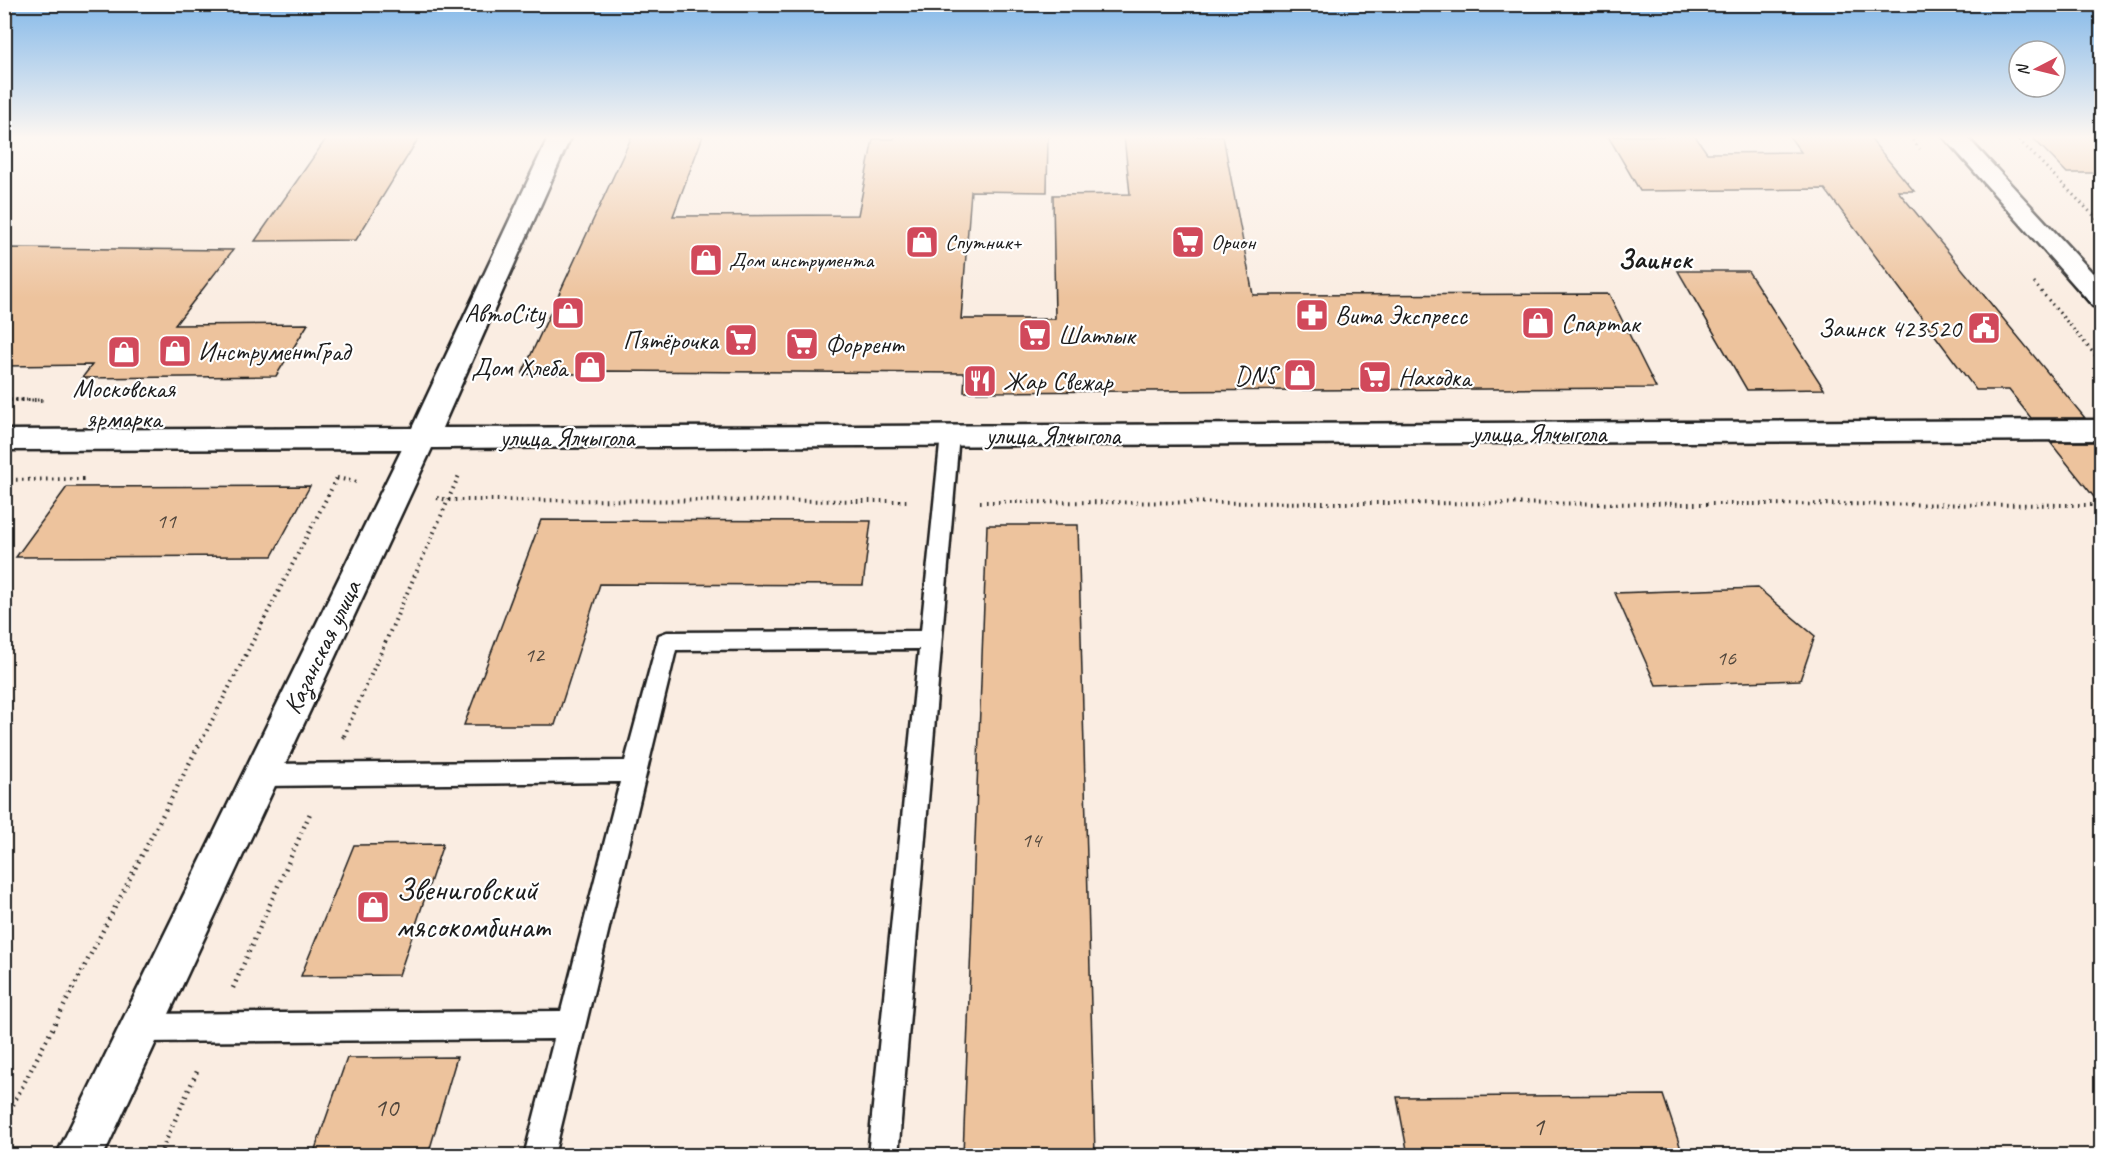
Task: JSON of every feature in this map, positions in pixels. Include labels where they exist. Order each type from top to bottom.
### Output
[{"type":"street","name":"Казанская улица","points":[[79,1155],[422,438],[535,190]]},
{"type":"street","points":[[2003,190],[2102,300]]},
{"type":"street","name":"улица Ялчыгола","points":[[4,440],[2102,430]]},
{"type":"lane","points":[[883,1155],[950,435]]},
{"type":"lane","points":[[539,1155],[667,641],[931,640]]},
{"type":"lane","points":[[261,775],[634,771]]},
{"type":"lane","points":[[140,1028],[572,1025]]},
{"type":"path","points":[[2069,190],[2102,224]]},
{"type":"path","points":[[4,1122],[357,438]]},
{"type":"path","points":[[448,500],[2102,505]]},
{"type":"building","points":[[290,190],[387,190],[356,240],[255,241]]},
{"type":"building","points":[[607,190],[683,190],[673,216],[858,215],[863,190],[1047,190],[1047,192],[971,191],[961,319],[1055,319],[1053,195],[1130,194],[1130,190],[1233,190],[1253,295],[1609,294],[1656,388],[964,392],[965,373],[600,371],[599,374],[522,374]]},
{"type":"building","points":[[1639,190],[1720,190],[1640,191]]},
{"type":"building","points":[[1826,190],[1913,190],[1898,191],[2085,418],[2031,418],[2009,390],[1976,390]]},
{"type":"building","points":[[4,248],[233,250],[175,325],[308,324],[276,376],[82,378],[92,365],[4,366]]},
{"type":"building","points":[[1678,271],[1748,271],[1824,389],[1747,390]]},
{"type":"building","points":[[2050,442],[2102,442],[2102,507]]},
{"type":"building","points":[[310,486],[272,556],[16,557],[67,487]]},
{"type":"building","points":[[541,520],[871,521],[863,585],[600,584],[555,725],[464,725]]},
{"type":"building","points":[[987,525],[1078,525],[1095,1155],[963,1155]]},
{"type":"building","points":[[1758,588],[1815,636],[1800,680],[1656,685],[1615,593]]},
{"type":"building","points":[[443,844],[399,975],[301,976],[354,845]]},
{"type":"building","points":[[457,1057],[428,1155],[313,1155],[347,1058]]},
{"type":"building","points":[[1663,1095],[1683,1155],[1408,1155],[1397,1097]]},
{"type":"place","name":"Спутник+","points":[[922,242]]},
{"type":"place","name":"Орион","points":[[1188,242]]},
{"type":"place","name":"Дом инструмента","points":[[706,260]]},
{"type":"place","name":"АвтоCity","points":[[568,313]]},
{"type":"place","name":"Вита Экспресс","points":[[1312,315]]},
{"type":"place","name":"Спартак","points":[[1538,323]]},
{"type":"place","name":"Заинск 423520","points":[[1984,328]]},
{"type":"place","name":"Шатлык","points":[[1035,335]]},
{"type":"place","name":"Пятёрочка","points":[[741,340]]},
{"type":"place","name":"Форрент","points":[[802,344]]},
{"type":"place","name":"ИнструментГрад","points":[[175,351]]},
{"type":"place","name":"Московская ярмарка","points":[[124,352]]},
{"type":"place","name":"Дом Хлеба","points":[[590,367]]},
{"type":"place","name":"DNS","points":[[1300,375]]},
{"type":"place","name":"Находка","points":[[1375,377]]},
{"type":"place","name":"Жар Свежар","points":[[980,381]]},
{"type":"place","name":"Звениговский мясокомбинат","points":[[373,907]]},
{"type":"district","name":"Заинск","points":[[1655,259]]}]
